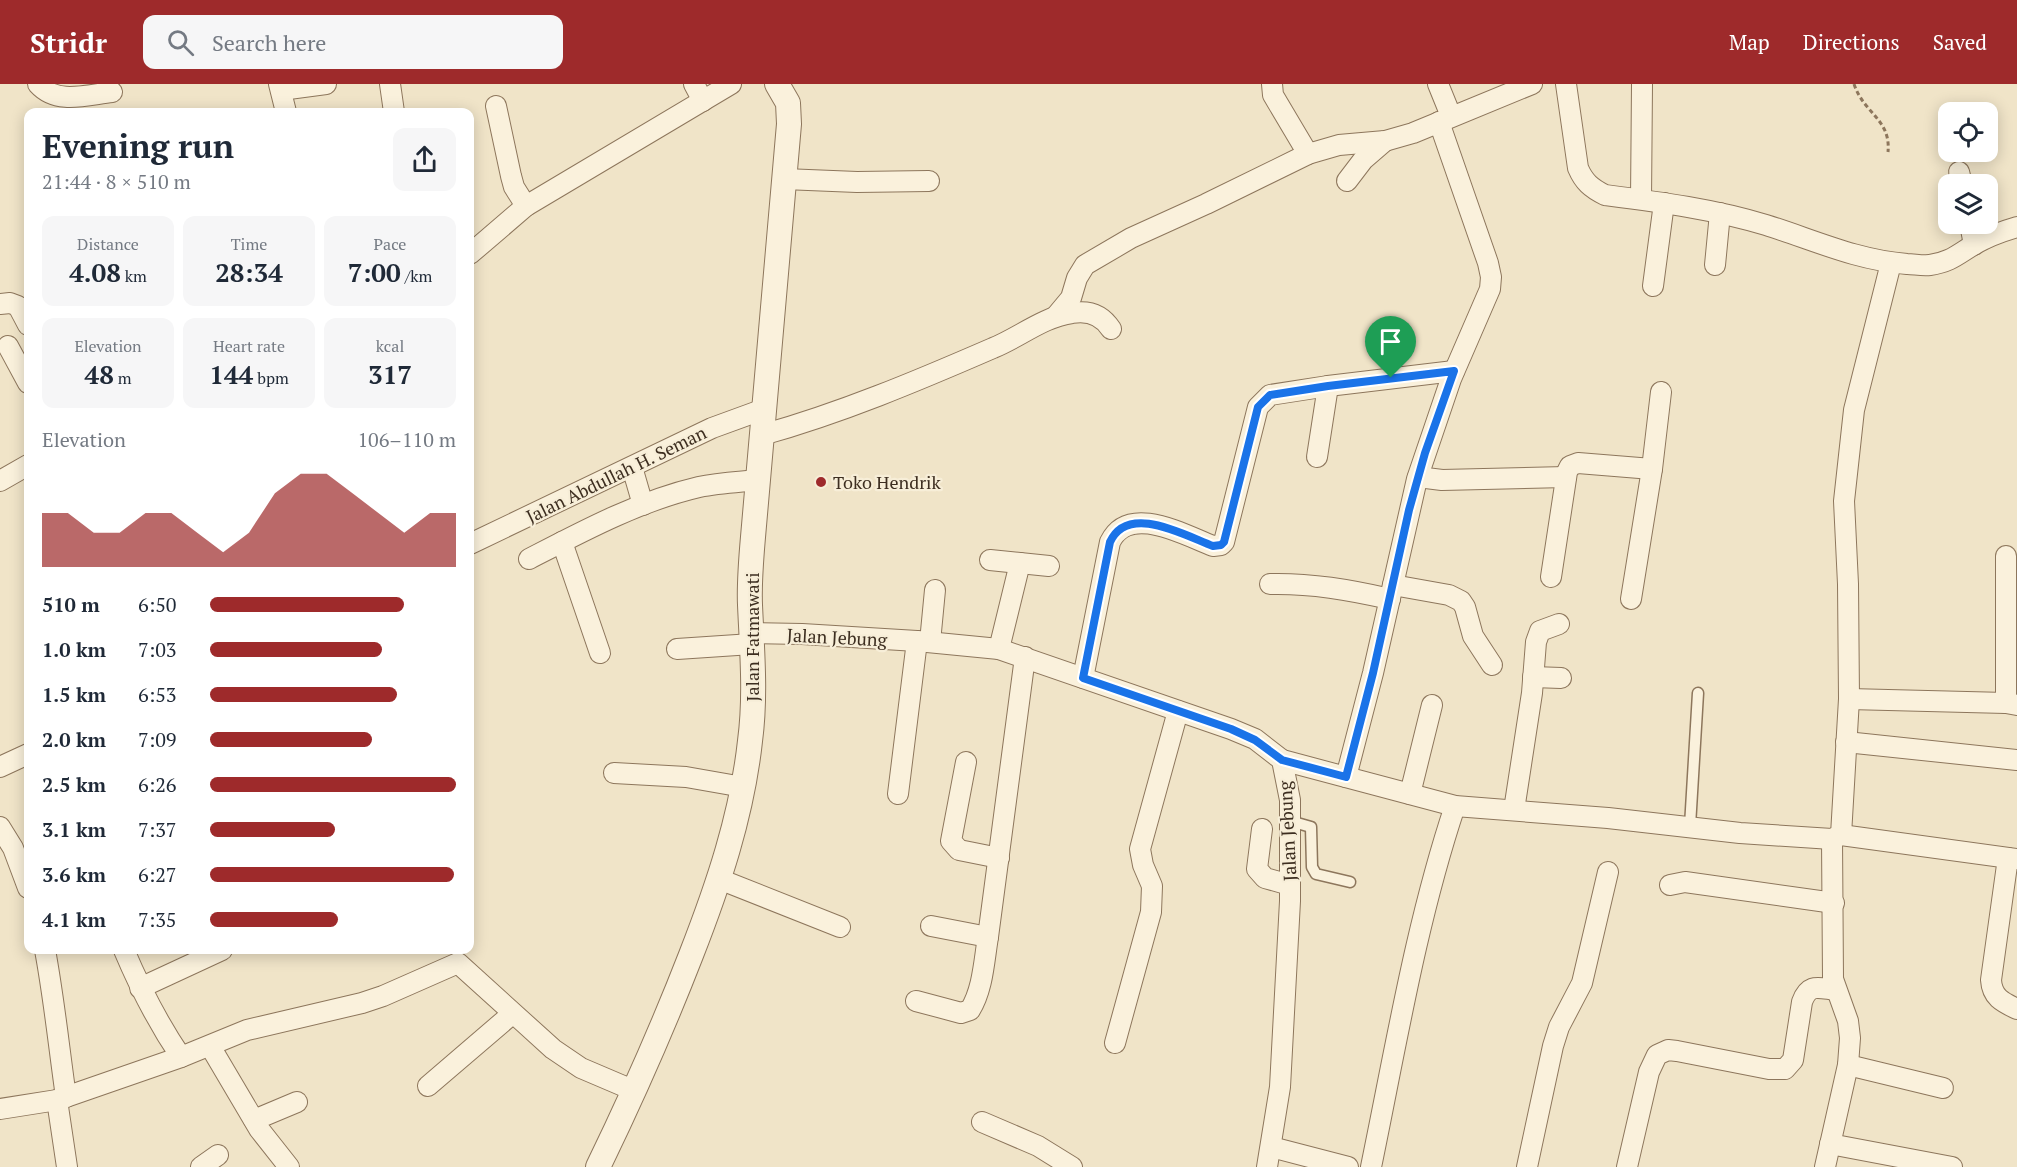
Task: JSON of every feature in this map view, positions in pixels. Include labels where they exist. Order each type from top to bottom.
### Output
[{"type":"street","points":[[38,84],[45,92],[65,105],[112,92]]},
{"type":"street","points":[[285,108],[280,87],[326,84]]},
{"type":"street","points":[[390,84],[393,108]]},
{"type":"street","points":[[474,251],[526,206],[698,92],[731,84]]},
{"type":"street","name":"Jalan Fatmawati","points":[[598,1167],[670,1011],[719,879],[733,831],[751,740],[751,575],[790,111],[777,84]]},
{"type":"street","points":[[1272,84],[1273,95],[1308,154]]},
{"type":"street","points":[[1346,777],[1418,477],[1454,371],[1490,289],[1491,277],[1488,263],[1445,119],[1438,84]]},
{"type":"street","points":[[1056,316],[1071,298],[1077,278],[1085,265],[1131,238],[1308,154],[1339,145],[1385,141],[1532,84]]},
{"type":"street","points":[[1566,84],[1578,168],[1584,181],[1594,190],[1605,195],[1720,213],[1767,225],[1831,249],[1891,262],[1927,265],[1946,262],[1974,245],[2017,227]]},
{"type":"street","points":[[1641,200],[1642,85]]},
{"type":"street","points":[[496,106],[514,187],[526,206]]},
{"type":"street","points":[[1347,181],[1363,160],[1385,141]]},
{"type":"street","points":[[784,179],[857,182],[929,181]]},
{"type":"street","points":[[1653,286],[1664,203]]},
{"type":"street","points":[[1715,265],[1720,213]]},
{"type":"street","points":[[1972,234],[1974,245]]},
{"type":"street","points":[[1825,1167],[1848,1065],[1850,1038],[1848,1021],[1833,979],[1836,837],[1849,699],[1845,490],[1854,410],[1891,262]]},
{"type":"street","points":[[0,304],[10,303],[18,306],[24,317]]},
{"type":"street","points":[[762,435],[813,421],[909,384],[993,348],[1056,316],[1083,311],[1093,313],[1101,317],[1112,329]]},
{"type":"street","points":[[24,336],[4,348],[24,377]]},
{"type":"street","points":[[1083,678],[1110,542],[1119,529],[1138,522],[1153,524],[1213,546],[1221,545],[1227,537],[1258,407],[1270,395],[1454,371]]},
{"type":"street","points":[[1317,457],[1328,386]]},
{"type":"street","points":[[1631,599],[1652,469],[1660,392]]},
{"type":"street","name":"Jalan Abdullah H. Seman","points":[[474,542],[712,428],[764,409]]},
{"type":"street","points":[[1551,577],[1566,477],[1570,466],[1578,463],[1652,469]]},
{"type":"street","points":[[0,481],[24,467]]},
{"type":"street","points":[[632,467],[643,505]]},
{"type":"street","points":[[1418,477],[1442,480],[1566,477]]},
{"type":"street","points":[[529,559],[661,498],[701,487],[758,480]]},
{"type":"street","points":[[562,542],[600,653]]},
{"type":"street","points":[[1849,699],[2012,704],[2006,556]]},
{"type":"street","points":[[990,560],[1049,566]]},
{"type":"street","points":[[999,649],[1020,562]]},
{"type":"street","points":[[1270,584],[1449,595],[1461,601],[1465,607],[1473,636],[1492,665]]},
{"type":"street","points":[[898,794],[923,641],[935,590]]},
{"type":"street","points":[[1514,810],[1538,636],[1545,629],[1559,624]]},
{"type":"street","name":"Jalan Jebung","points":[[677,649],[802,634],[923,641],[999,649],[1255,740],[1282,760],[1290,800],[1290,885],[1280,1087],[1269,1157]]},
{"type":"street","points":[[916,1001],[961,1013],[970,1010],[975,1000],[983,971],[988,937],[1025,657]]},
{"type":"street","points":[[1533,677],[1561,678]]},
{"type":"street","points":[[1410,794],[1432,705]]},
{"type":"street","points":[[1115,1042],[1151,912],[1152,886],[1143,865],[1140,849],[1178,711]]},
{"type":"street","points":[[1846,742],[2017,760]]},
{"type":"street","points":[[0,767],[24,756]]},
{"type":"street","points":[[1282,760],[1455,806],[1690,826],[1740,833],[1836,837],[2013,859],[1991,989],[1999,999],[2017,1009]]},
{"type":"street","points":[[966,762],[951,842],[959,850],[999,858]]},
{"type":"street","points":[[614,773],[686,777],[742,787]]},
{"type":"street","points":[[1371,1167],[1426,906],[1441,847],[1455,806]]},
{"type":"street","points":[[0,827],[13,848],[24,877]]},
{"type":"street","points":[[1262,830],[1257,869],[1265,878],[1290,885]]},
{"type":"street","points":[[1527,1167],[1553,1046],[1564,1017],[1582,983],[1608,872]]},
{"type":"street","points":[[719,879],[840,927]]},
{"type":"street","points":[[1670,885],[1685,882],[1834,903]]},
{"type":"street","points":[[931,926],[988,937]]},
{"type":"street","points":[[46,954],[53,993],[68,1167]]},
{"type":"street","points":[[126,954],[140,988],[181,1057]]},
{"type":"street","points":[[140,988],[213,954]]},
{"type":"street","points":[[0,1109],[62,1099],[181,1057],[247,1029],[362,1003],[383,996],[454,956],[512,1014],[553,1049],[581,1068],[635,1091]]},
{"type":"street","points":[[1627,1167],[1650,1072],[1657,1055],[1668,1050],[1769,1069],[1785,1069],[1793,1060],[1805,994],[1809,989],[1815,987],[1836,990]]},
{"type":"street","points":[[428,1086],[512,1014]]},
{"type":"street","points":[[210,1046],[254,1120],[289,1167]]},
{"type":"street","points":[[1848,1065],[1943,1088]]},
{"type":"street","points":[[254,1120],[297,1102]]},
{"type":"street","points":[[982,1122],[1038,1146],[1072,1167]]},
{"type":"street","points":[[1830,1144],[1952,1167]]},
{"type":"street","points":[[201,1167],[218,1155]]},
{"type":"street","points":[[1269,1157],[1348,1167]]},
{"type":"lane","points":[[1690,826],[1698,693]]},
{"type":"lane","points":[[1290,821],[1309,825],[1312,829],[1313,871],[1320,876],[1350,882]]},
{"type":"path","points":[[1854,84],[1858,97],[1886,129],[1889,141],[1888,152]]},
{"type":"place","name":"Toko Hendrik","points":[[821,482]]},
{"type":"route","points":[[1454,371],[1425,453],[1409,510],[1373,673],[1346,777],[1282,760],[1255,740],[1231,729],[1083,678],[1110,542],[1119,529],[1138,522],[1153,524],[1213,546],[1221,545],[1227,537],[1258,407],[1266,398],[1270,395],[1321,386],[1391,378],[1454,371]]}]
